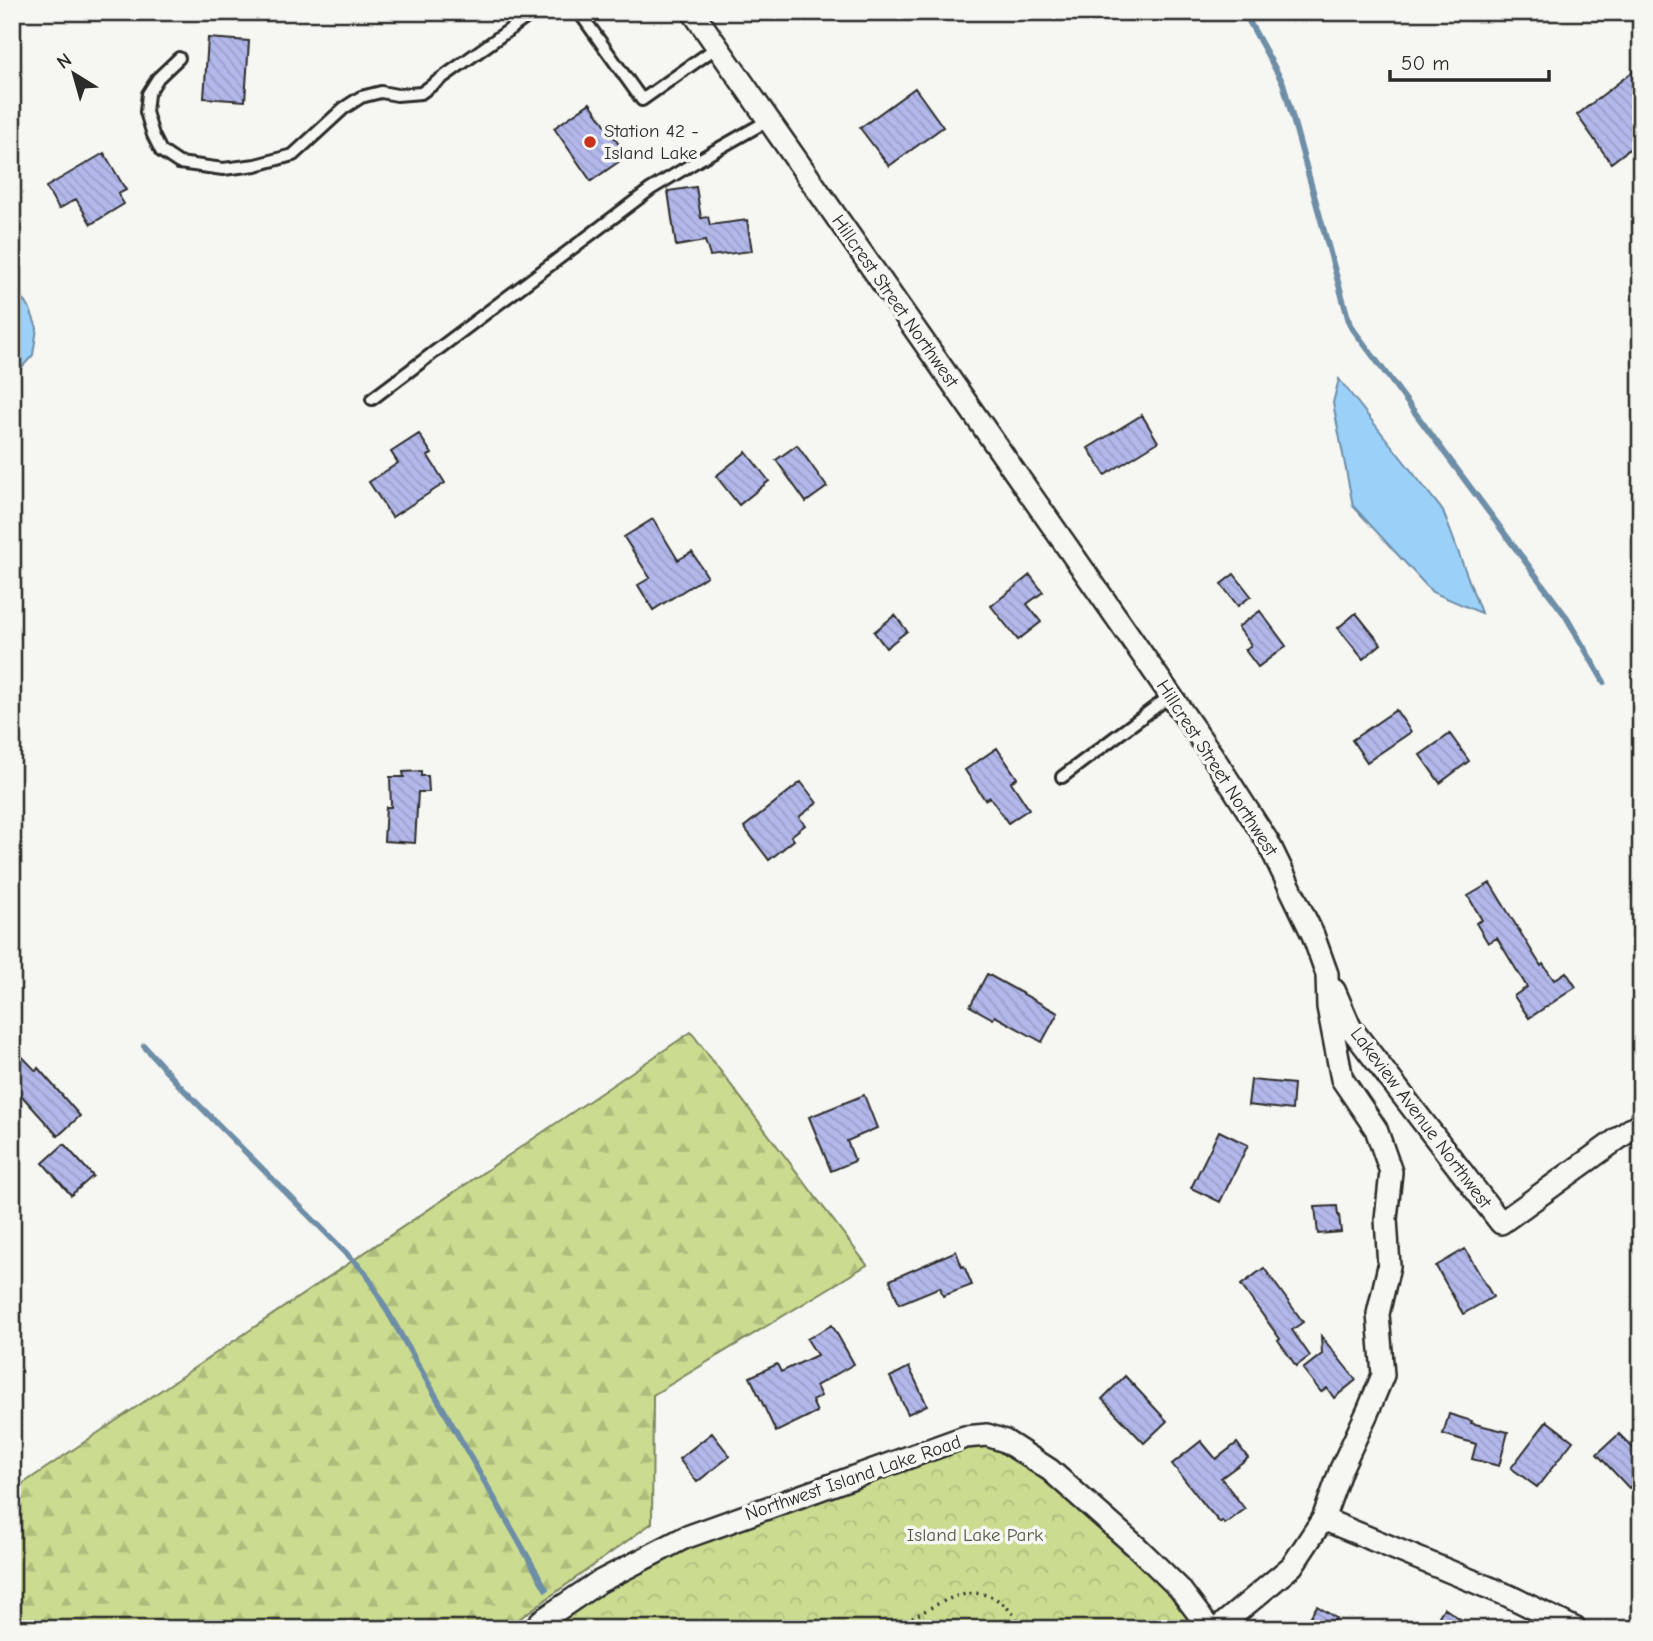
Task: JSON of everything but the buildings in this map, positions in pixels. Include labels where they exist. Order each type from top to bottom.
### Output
[{"type":"street","name":"Hillcrest Street Northwest","points":[[693,12],[1171,696],[1268,842],[1313,936],[1327,974],[1328,1007],[1342,1079],[1376,1129],[1391,1172],[1385,1219],[1389,1266],[1378,1314],[1383,1375],[1341,1469],[1323,1519],[1292,1566],[1217,1629]]},
{"type":"street","name":"Lakeview Avenue Northwest","points":[[1327,974],[1350,1027],[1502,1223],[1641,1122]]},
{"type":"street","name":"Northwest Island Lake Road","points":[[534,1629],[541,1621],[597,1583],[684,1538],[965,1437],[987,1435],[1018,1448],[1060,1479],[1139,1548],[1179,1588],[1210,1629]]},
{"type":"street","points":[[1323,1519],[1509,1596],[1576,1629]]},
{"type":"lane","points":[[179,58],[158,78],[148,94],[146,112],[152,135],[161,151],[179,163],[223,169],[293,155],[344,108],[361,97],[381,92],[397,95],[421,93],[534,12]]},
{"type":"lane","points":[[579,12],[642,100],[717,47]]},
{"type":"lane","points":[[372,399],[651,189],[769,120]]},
{"type":"lane","points":[[1062,777],[1171,696]]},
{"type":"path","points":[[906,1622],[935,1604],[959,1594],[981,1592],[1004,1604],[1023,1629]]},
{"type":"green space","points":[[691,1032],[867,1265],[653,1395],[652,1523],[505,1629],[12,1629],[12,1491]]},
{"type":"green space","name":"Island Lake Park","points":[[965,1437],[1018,1448],[1210,1629],[534,1629],[597,1583]]},
{"type":"water","points":[[12,285],[30,309],[37,328],[33,355],[12,378]]},
{"type":"water","points":[[1339,379],[1443,511],[1481,613],[1432,592],[1353,506],[1333,403]]},
{"type":"waterway","points":[[1244,12],[1283,83],[1350,325],[1565,615],[1604,682]]},
{"type":"waterway","points":[[144,1046],[179,1085],[365,1272],[546,1589]]},
{"type":"place","name":"Station 42 - Island Lake","points":[[590,142]]}]
